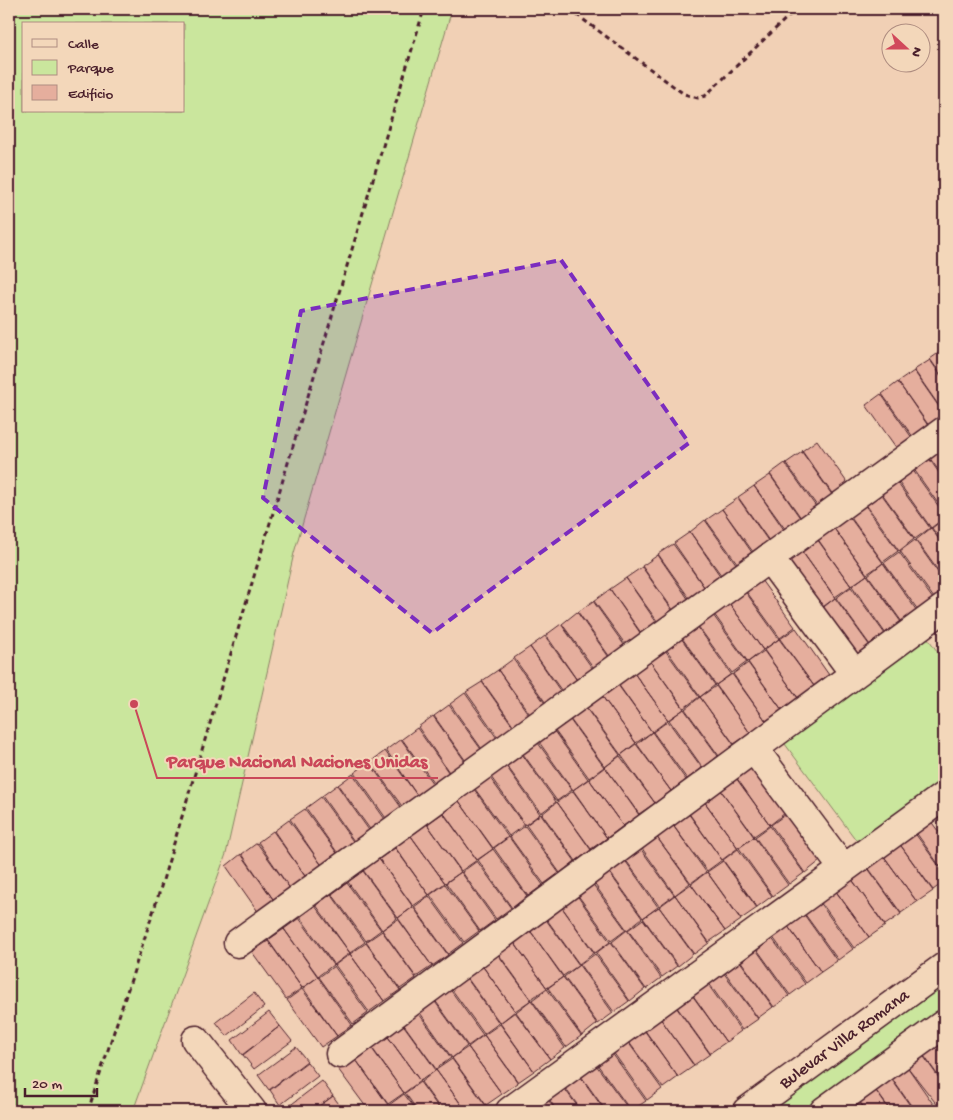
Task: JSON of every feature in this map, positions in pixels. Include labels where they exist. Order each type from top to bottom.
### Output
[{"type":"street","points":[[238,943],[944,431]]},
{"type":"street","points":[[769,558],[854,673]]},
{"type":"street","points":[[340,1054],[754,749],[854,673],[942,613]]},
{"type":"street","points":[[754,749],[844,868]]},
{"type":"street","points":[[510,1111],[943,798]]},
{"type":"street","name":"Bulevar Villa Romana","points":[[747,1111],[944,967]]},
{"type":"street","points":[[824,1111],[944,1024]]},
{"type":"street","points":[[196,1040],[252,1111]]},
{"type":"path","points":[[88,1111],[157,900],[424,9]]},
{"type":"path","points":[[569,9],[684,94],[698,98],[705,96],[796,9]]},
{"type":"highlighted area","points":[[561,260],[689,443],[432,633],[263,498],[301,311]]},
{"type":"green space","points":[[9,9],[452,9],[294,553],[226,854],[133,1111],[9,1111]]},
{"type":"green space","points":[[925,634],[944,661],[944,787],[862,848],[782,740]]},
{"type":"green space","points":[[944,967],[944,1024],[824,1111],[747,1111]]},
{"type":"building","points":[[944,349],[944,379],[930,359]]},
{"type":"building","points":[[930,360],[944,380],[944,413],[914,370]]},
{"type":"building","points":[[914,371],[944,414],[944,421],[932,430],[898,382]]},
{"type":"building","points":[[898,382],[931,430],[916,441],[882,394]]},
{"type":"building","points":[[881,394],[915,442],[900,453],[866,405]]},
{"type":"building","points":[[817,440],[851,488],[836,499],[802,451]]},
{"type":"building","points":[[944,446],[944,478],[929,457]]},
{"type":"building","points":[[802,452],[835,499],[820,510],[786,463]]},
{"type":"building","points":[[928,457],[944,480],[944,512],[913,468]]},
{"type":"building","points":[[785,463],[819,511],[804,522],[770,474]]},
{"type":"building","points":[[912,469],[944,514],[944,518],[931,528],[897,480]]},
{"type":"building","points":[[770,475],[803,522],[788,533],[754,486]]},
{"type":"building","points":[[896,481],[930,528],[915,539],[881,492]]},
{"type":"building","points":[[754,486],[787,534],[772,545],[738,497]]},
{"type":"building","points":[[880,492],[914,539],[899,551],[865,503]]},
{"type":"building","points":[[738,498],[771,545],[756,556],[722,509]]},
{"type":"building","points":[[864,504],[898,551],[883,562],[849,515]]},
{"type":"building","points":[[722,509],[755,557],[740,567],[706,520]]},
{"type":"building","points":[[848,515],[883,563],[867,574],[833,527]]},
{"type":"building","points":[[944,519],[944,546],[932,528]]},
{"type":"building","points":[[705,520],[739,568],[724,579],[690,532]]},
{"type":"building","points":[[833,527],[867,575],[851,586],[817,538]]},
{"type":"building","points":[[931,528],[944,547],[944,579],[916,540]]},
{"type":"building","points":[[690,532],[723,580],[707,591],[674,543]]},
{"type":"building","points":[[817,539],[851,586],[835,597],[801,550]]},
{"type":"building","points":[[915,540],[944,581],[944,591],[934,598],[900,551]]},
{"type":"building","points":[[673,544],[707,591],[692,602],[658,554]]},
{"type":"building","points":[[801,550],[835,598],[820,609],[785,562]]},
{"type":"building","points":[[899,552],[933,599],[918,610],[884,563]]},
{"type":"building","points":[[658,555],[691,603],[676,614],[642,566]]},
{"type":"building","points":[[883,563],[917,611],[902,622],[868,575]]},
{"type":"building","points":[[642,567],[675,614],[660,625],[626,578]]},
{"type":"building","points":[[867,575],[901,622],[886,634],[852,586]]},
{"type":"building","points":[[626,578],[659,626],[644,637],[610,589]]},
{"type":"building","points":[[761,580],[795,627],[780,638],[746,591]]},
{"type":"building","points":[[851,587],[885,634],[870,645],[836,598]]},
{"type":"building","points":[[610,589],[643,637],[628,648],[594,601]]},
{"type":"building","points":[[745,591],[779,639],[763,650],[729,603]]},
{"type":"building","points":[[835,598],[870,646],[854,657],[820,610]]},
{"type":"building","points":[[593,601],[627,649],[612,660],[578,612]]},
{"type":"building","points":[[729,603],[763,650],[748,662],[714,614]]},
{"type":"building","points":[[577,612],[611,660],[596,671],[562,624]]},
{"type":"building","points":[[713,615],[747,662],[732,673],[698,626]]},
{"type":"building","points":[[561,624],[595,672],[579,683],[546,635]]},
{"type":"building","points":[[697,626],[731,674],[716,685],[682,638]]},
{"type":"building","points":[[796,628],[829,675],[814,686],[780,639]]},
{"type":"building","points":[[545,636],[579,683],[564,694],[530,647]]},
{"type":"building","points":[[681,638],[715,685],[700,697],[666,649]]},
{"type":"building","points":[[779,639],[814,686],[798,698],[764,650]]},
{"type":"building","points":[[530,647],[563,695],[548,706],[514,658]]},
{"type":"building","points":[[665,650],[699,697],[684,708],[650,661]]},
{"type":"building","points":[[764,651],[798,698],[782,710],[748,662]]},
{"type":"building","points":[[513,659],[547,706],[532,717],[498,670]]},
{"type":"building","points":[[650,661],[684,709],[668,720],[634,673]]},
{"type":"building","points":[[748,663],[782,710],[766,721],[733,674]]},
{"type":"building","points":[[498,670],[531,718],[516,729],[482,681]]},
{"type":"building","points":[[634,673],[668,720],[652,732],[618,684]]},
{"type":"building","points":[[732,674],[766,721],[750,733],[716,685]]},
{"type":"building","points":[[482,682],[515,729],[500,740],[466,692]]},
{"type":"building","points":[[618,685],[652,732],[636,743],[602,696]]},
{"type":"building","points":[[716,686],[750,733],[734,744],[700,697]]},
{"type":"building","points":[[465,693],[499,741],[484,752],[450,704]]},
{"type":"building","points":[[602,696],[636,743],[621,755],[586,707]]},
{"type":"building","points":[[700,697],[734,745],[719,756],[685,709]]},
{"type":"building","points":[[449,705],[483,752],[468,764],[434,716]]},
{"type":"building","points":[[586,708],[620,755],[605,767],[570,719]]},
{"type":"building","points":[[684,709],[718,756],[703,768],[669,720]]},
{"type":"building","points":[[433,716],[467,764],[451,775],[418,727]]},
{"type":"building","points":[[570,720],[604,767],[589,778],[555,731]]},
{"type":"building","points":[[668,721],[702,768],[687,779],[653,732]]},
{"type":"building","points":[[417,728],[451,776],[436,786],[402,739]]},
{"type":"building","points":[[554,731],[588,779],[573,790],[539,742]]},
{"type":"building","points":[[652,732],[686,780],[671,791],[637,744]]},
{"type":"building","points":[[401,739],[435,787],[419,798],[386,750]]},
{"type":"building","points":[[538,743],[572,790],[557,801],[523,754]]},
{"type":"building","points":[[636,744],[671,791],[655,803],[621,755]]},
{"type":"building","points":[[385,751],[419,798],[404,809],[370,762]]},
{"type":"building","points":[[522,754],[556,802],[541,813],[507,766]]},
{"type":"building","points":[[620,756],[655,803],[639,814],[605,767]]},
{"type":"building","points":[[369,762],[403,810],[388,821],[354,773]]},
{"type":"building","points":[[506,766],[540,814],[525,825],[491,777]]},
{"type":"building","points":[[751,766],[785,813],[770,825],[736,777]]},
{"type":"building","points":[[605,767],[639,815],[623,826],[589,779]]},
{"type":"building","points":[[353,774],[387,822],[372,832],[338,785]]},
{"type":"building","points":[[490,778],[524,825],[509,836],[475,789]]},
{"type":"building","points":[[736,778],[770,825],[754,836],[720,789]]},
{"type":"building","points":[[589,779],[623,826],[607,838],[573,790]]},
{"type":"building","points":[[337,785],[371,833],[356,844],[322,796]]},
{"type":"building","points":[[474,789],[508,837],[493,848],[459,801]]},
{"type":"building","points":[[720,789],[754,837],[738,848],[704,801]]},
{"type":"building","points":[[573,791],[607,838],[591,849],[557,802]]},
{"type":"building","points":[[321,797],[355,844],[339,855],[306,808]]},
{"type":"building","points":[[459,801],[493,849],[477,860],[443,812]]},
{"type":"building","points":[[704,801],[738,848],[722,860],[688,812]]},
{"type":"building","points":[[557,802],[591,850],[576,861],[542,814]]},
{"type":"building","points":[[305,809],[339,856],[323,867],[290,819]]},
{"type":"building","points":[[443,813],[477,860],[461,871],[427,824]]},
{"type":"building","points":[[688,813],[722,860],[707,871],[672,824]]},
{"type":"building","points":[[541,814],[575,861],[560,873],[526,825]]},
{"type":"building","points":[[786,814],[820,861],[805,873],[771,825]]},
{"type":"building","points":[[289,820],[323,867],[307,879],[274,831]]},
{"type":"building","points":[[930,820],[944,839],[944,872],[915,831]]},
{"type":"building","points":[[427,824],[461,872],[445,883],[411,836]]},
{"type":"building","points":[[672,824],[706,872],[691,883],[656,836]]},
{"type":"building","points":[[525,826],[559,873],[544,884],[510,837]]},
{"type":"building","points":[[770,826],[804,873],[789,884],[755,837]]},
{"type":"building","points":[[273,831],[307,879],[291,890],[258,842]]},
{"type":"building","points":[[914,832],[944,873],[944,882],[933,890],[899,843]]},
{"type":"building","points":[[411,836],[445,883],[429,895],[395,847]]},
{"type":"building","points":[[656,836],[690,883],[675,895],[641,847]]},
{"type":"building","points":[[509,837],[543,885],[528,896],[494,848]]},
{"type":"building","points":[[754,837],[788,885],[773,896],[739,848]]},
{"type":"building","points":[[257,843],[291,890],[275,902],[242,854]]},
{"type":"building","points":[[899,843],[933,891],[917,902],[883,855]]},
{"type":"building","points":[[395,848],[429,895],[413,906],[379,859]]},
{"type":"building","points":[[640,848],[674,895],[659,906],[625,859]]},
{"type":"building","points":[[493,849],[527,896],[512,908],[478,860]]},
{"type":"building","points":[[738,849],[772,896],[757,907],[723,860]]},
{"type":"building","points":[[241,854],[275,902],[259,913],[226,866]]},
{"type":"building","points":[[883,855],[917,902],[901,913],[867,866]]},
{"type":"building","points":[[379,859],[413,907],[398,918],[363,870]]},
{"type":"building","points":[[624,859],[658,907],[643,918],[609,871]]},
{"type":"building","points":[[477,861],[511,908],[496,919],[462,872]]},
{"type":"building","points":[[723,861],[757,908],[741,919],[707,872]]},
{"type":"building","points":[[867,867],[901,914],[885,925],[851,878]]},
{"type":"building","points":[[363,871],[397,918],[382,930],[348,882]]},
{"type":"building","points":[[608,871],[642,918],[627,930],[593,882]]},
{"type":"building","points":[[461,872],[495,920],[480,931],[446,883]]},
{"type":"building","points":[[707,872],[741,920],[725,931],[691,884]]},
{"type":"building","points":[[851,878],[885,926],[869,937],[835,890]]},
{"type":"building","points":[[347,883],[381,930],[366,941],[332,894]]},
{"type":"building","points":[[592,883],[626,930],[611,941],[577,894]]},
{"type":"building","points":[[445,884],[479,931],[464,942],[430,895]]},
{"type":"building","points":[[691,884],[725,931],[709,942],[675,895]]},
{"type":"building","points":[[835,890],[869,937],[854,948],[820,901]]},
{"type":"building","points":[[331,894],[365,942],[350,953],[316,905]]},
{"type":"building","points":[[576,894],[610,942],[595,953],[561,906]]},
{"type":"building","points":[[675,895],[709,943],[694,954],[659,907]]},
{"type":"building","points":[[429,896],[463,943],[448,954],[414,907]]},
{"type":"building","points":[[819,902],[853,949],[838,960],[804,913]]},
{"type":"building","points":[[315,906],[350,953],[334,965],[300,917]]},
{"type":"building","points":[[561,906],[594,953],[579,964],[545,917]]},
{"type":"building","points":[[413,907],[448,955],[432,966],[398,918]]},
{"type":"building","points":[[659,907],[693,954],[678,966],[643,918]]},
{"type":"building","points":[[803,913],[837,961],[821,972],[787,925]]},
{"type":"building","points":[[544,917],[579,965],[563,976],[529,929]]},
{"type":"building","points":[[299,918],[333,965],[318,976],[284,929]]},
{"type":"building","points":[[398,919],[432,966],[416,977],[382,930]]},
{"type":"building","points":[[643,919],[677,966],[662,977],[628,930]]},
{"type":"building","points":[[787,925],[821,972],[806,983],[772,936]]},
{"type":"building","points":[[284,929],[318,977],[302,988],[268,940]]},
{"type":"building","points":[[529,929],[563,977],[547,988],[513,941]]},
{"type":"building","points":[[627,930],[661,978],[646,989],[612,942]]},
{"type":"building","points":[[382,931],[416,978],[400,989],[366,942]]},
{"type":"building","points":[[771,937],[805,984],[790,995],[756,948]]},
{"type":"building","points":[[268,941],[302,988],[286,999],[252,952]]},
{"type":"building","points":[[513,941],[547,988],[531,999],[497,952]]},
{"type":"building","points":[[611,942],[645,989],[630,1001],[596,953]]},
{"type":"building","points":[[366,943],[400,990],[384,1001],[350,954]]},
{"type":"building","points":[[755,948],[789,996],[774,1007],[740,960]]},
{"type":"building","points":[[497,953],[531,1000],[515,1011],[481,964]]},
{"type":"building","points":[[350,954],[384,1001],[369,1012],[335,965]]},
{"type":"building","points":[[595,954],[629,1001],[614,1012],[580,965]]},
{"type":"building","points":[[739,960],[773,1007],[758,1018],[724,971]]},
{"type":"building","points":[[481,964],[515,1011],[500,1023],[465,975]]},
{"type":"building","points":[[579,965],[613,1013],[598,1024],[564,977]]},
{"type":"building","points":[[334,966],[368,1013],[353,1024],[319,977]]},
{"type":"building","points":[[723,972],[758,1019],[742,1030],[708,982]]},
{"type":"building","points":[[465,976],[499,1023],[484,1034],[450,987]]},
{"type":"building","points":[[318,977],[352,1025],[337,1036],[303,988]]},
{"type":"building","points":[[563,977],[597,1024],[582,1036],[548,988]]},
{"type":"building","points":[[707,983],[741,1031],[726,1042],[692,994]]},
{"type":"building","points":[[449,988],[483,1035],[468,1046],[434,999]]},
{"type":"building","points":[[302,989],[337,1036],[321,1047],[287,1000]]},
{"type":"building","points":[[547,989],[581,1036],[566,1047],[532,1000]]},
{"type":"building","points":[[254,993],[264,1007],[227,1036],[216,1022]]},
{"type":"building","points":[[692,995],[726,1042],[710,1053],[676,1006]]},
{"type":"building","points":[[433,999],[467,1046],[452,1058],[418,1010]]},
{"type":"building","points":[[531,1000],[565,1048],[550,1059],[516,1012]]},
{"type":"building","points":[[676,1007],[710,1054],[694,1065],[660,1018]]},
{"type":"building","points":[[417,1011],[451,1058],[436,1069],[402,1022]]},
{"type":"building","points":[[269,1012],[280,1026],[242,1055],[232,1040]]},
{"type":"building","points":[[515,1012],[550,1059],[534,1071],[500,1023]]},
{"type":"building","points":[[660,1018],[694,1066],[678,1077],[644,1029]]},
{"type":"building","points":[[402,1023],[436,1070],[420,1081],[386,1034]]},
{"type":"building","points":[[500,1024],[534,1071],[518,1082],[484,1035]]},
{"type":"building","points":[[280,1026],[292,1041],[254,1069],[243,1055]]},
{"type":"building","points":[[644,1030],[678,1077],[663,1088],[628,1041]]},
{"type":"building","points":[[386,1034],[420,1081],[404,1093],[370,1045]]},
{"type":"building","points":[[484,1035],[518,1083],[502,1094],[468,1047]]},
{"type":"building","points":[[628,1042],[662,1089],[647,1100],[613,1052]]},
{"type":"building","points":[[938,1042],[944,1051],[944,1084],[922,1053]]},
{"type":"building","points":[[370,1046],[404,1093],[388,1104],[354,1057]]},
{"type":"building","points":[[296,1047],[307,1061],[269,1090],[258,1075]]},
{"type":"building","points":[[468,1047],[502,1094],[486,1105],[452,1058]]},
{"type":"building","points":[[612,1053],[646,1101],[631,1111],[597,1064]]},
{"type":"building","points":[[922,1054],[944,1085],[944,1109],[942,1111],[906,1065]]},
{"type":"building","points":[[354,1057],[388,1105],[379,1111],[369,1111],[338,1069]]},
{"type":"building","points":[[452,1059],[486,1106],[479,1111],[466,1111],[436,1070]]},
{"type":"building","points":[[307,1062],[318,1076],[280,1105],[270,1090]]},
{"type":"building","points":[[596,1065],[630,1111],[606,1111],[581,1076]]},
{"type":"building","points":[[906,1065],[938,1111],[915,1111],[890,1076]]},
{"type":"building","points":[[436,1070],[466,1111],[442,1111],[421,1082]]},
{"type":"building","points":[[580,1076],[605,1111],[582,1111],[565,1088]]},
{"type":"building","points":[[890,1077],[914,1111],[891,1111],[874,1088]]},
{"type":"building","points":[[322,1081],[333,1096],[312,1111],[284,1110]]},
{"type":"building","points":[[420,1082],[441,1111],[418,1111],[405,1093]]},
{"type":"building","points":[[564,1088],[581,1111],[557,1111],[549,1099]]},
{"type":"building","points":[[874,1088],[890,1111],[867,1111],[858,1100]]},
{"type":"building","points":[[404,1094],[417,1111],[393,1111],[389,1105]]},
{"type":"building","points":[[333,1096],[344,1111],[313,1111]]},
{"type":"building","points":[[548,1100],[557,1111],[533,1111]]},
{"type":"building","points":[[858,1100],[866,1111],[842,1111]]},
{"type":"place","name":"Parque Nacional Naciones Unidas","points":[[134,704]]}]
